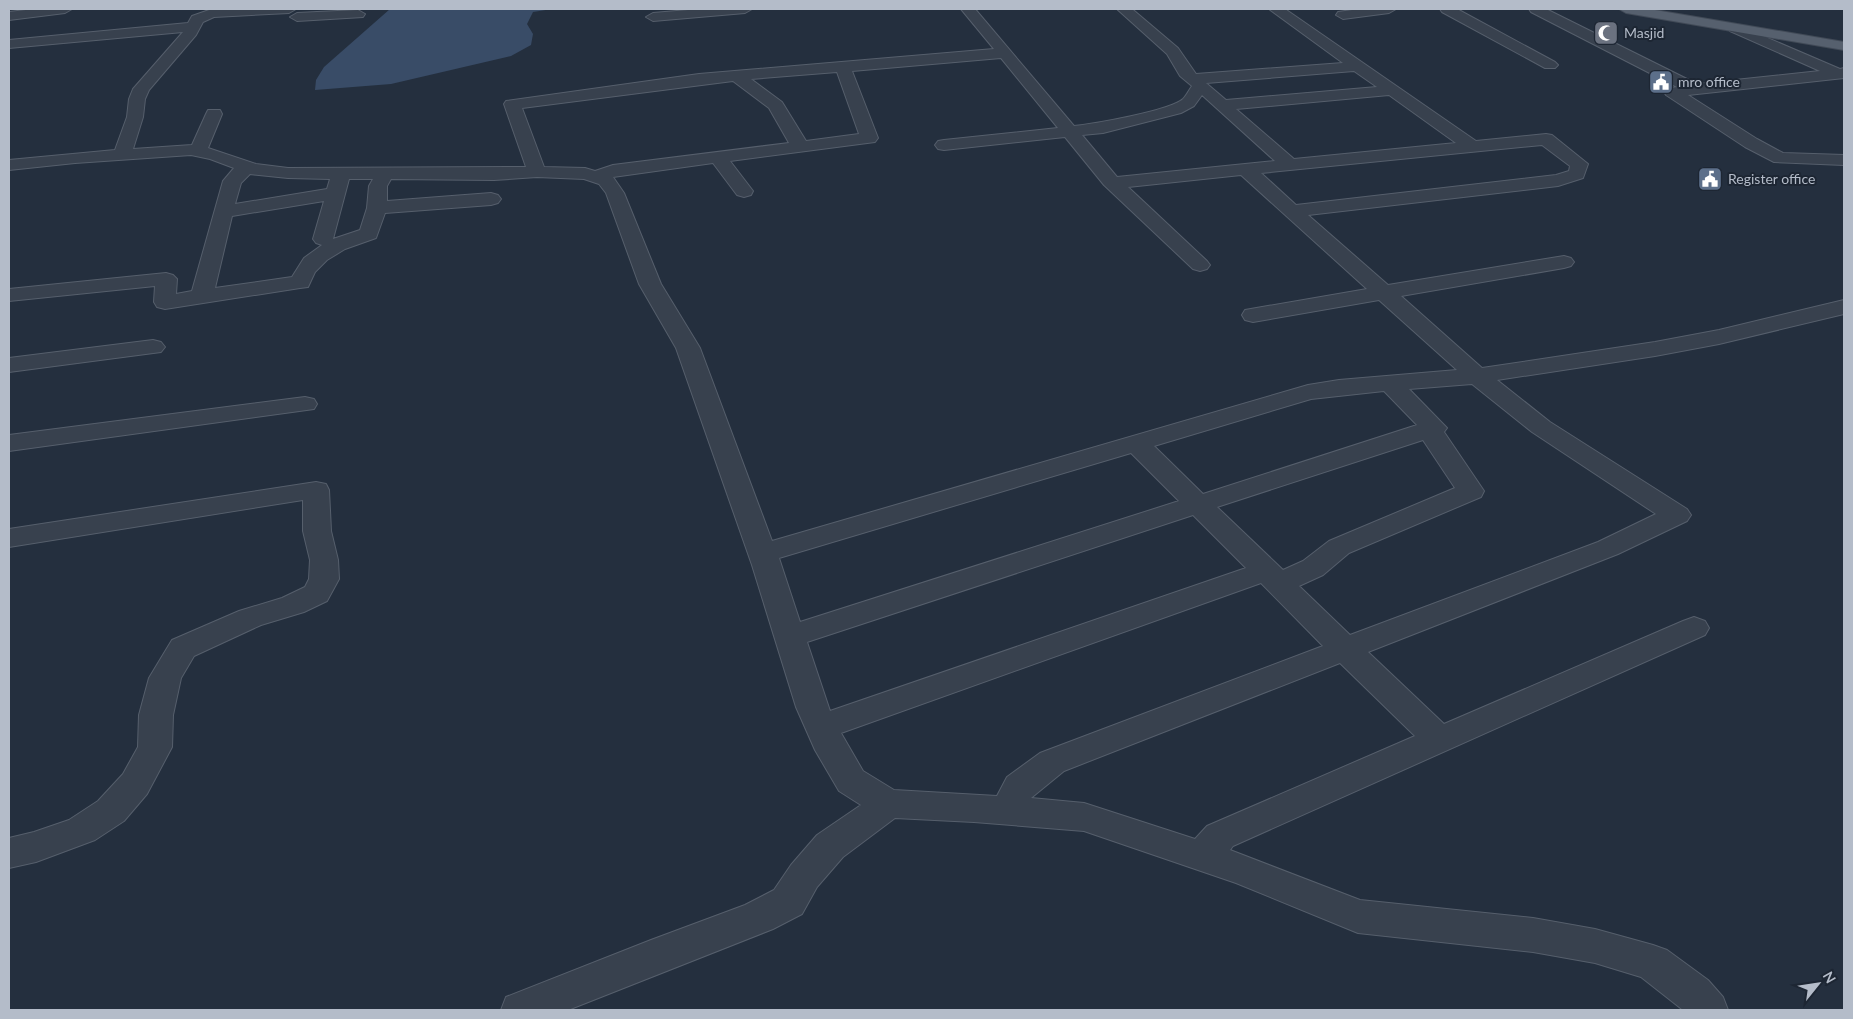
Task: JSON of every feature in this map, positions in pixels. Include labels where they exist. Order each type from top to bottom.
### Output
[{"type":"main road","points":[[1626,9],[1844,46]]},
{"type":"street","points":[[9,16],[65,9]]},
{"type":"street","points":[[122,154],[135,117],[137,99],[141,90],[180,45],[194,27],[197,19],[212,13],[289,9]]},
{"type":"street","points":[[304,9],[297,17],[358,14]]},
{"type":"street","points":[[653,17],[745,9]]},
{"type":"street","points":[[968,9],[1113,183],[1200,265]]},
{"type":"street","points":[[1124,9],[1173,51],[1179,64],[1196,83],[1290,166]]},
{"type":"street","points":[[1276,9],[1472,146]]},
{"type":"street","points":[[1343,15],[1389,9]]},
{"type":"street","points":[[1447,9],[1550,65]]},
{"type":"street","points":[[1536,9],[1696,90]]},
{"type":"street","points":[[9,44],[194,27]]},
{"type":"street","points":[[1735,28],[1842,75]]},
{"type":"street","points":[[537,172],[512,104],[737,76],[1004,54]]},
{"type":"street","points":[[1196,83],[1358,66]]},
{"type":"street","points":[[597,177],[612,170],[869,138],[843,67]]},
{"type":"street","points":[[1842,75],[1672,92],[1751,143],[1780,158],[1844,160]]},
{"type":"street","points":[[737,76],[776,105],[800,146]]},
{"type":"street","points":[[944,145],[1102,128],[1175,109],[1188,103],[1196,83]]},
{"type":"street","points":[[1222,106],[1392,90]]},
{"type":"street","points":[[198,151],[214,114]]},
{"type":"street","points":[[1113,183],[1546,139],[1579,164],[1577,174],[1558,180],[1292,211]]},
{"type":"street","points":[[9,165],[165,150],[198,151],[214,154],[253,169],[288,173],[338,183]]},
{"type":"street","points":[[718,157],[744,191]]},
{"type":"street","points":[[202,295],[232,181],[246,167]]},
{"type":"street","points":[[1007,810],[1019,787],[1052,762],[1608,548],[1677,515],[1541,427],[1477,376],[1246,170]]},
{"type":"street","points":[[377,208],[482,191],[537,172],[585,174],[606,180],[615,193],[650,284],[688,348],[762,553],[812,707],[821,727],[832,750],[852,781],[888,804],[1007,810],[1084,817],[1248,872],[1358,916],[1533,934],[1595,946],[1637,958],[1653,963],[1694,994],[1708,1010]]},
{"type":"street","points":[[224,212],[385,173],[482,191]]},
{"type":"street","points":[[9,295],[166,279],[165,302],[202,295],[300,282],[304,273],[323,251],[345,240],[370,234],[377,208],[378,186],[385,173]]},
{"type":"street","points":[[323,239],[338,183]]},
{"type":"street","points":[[1252,315],[1564,262]]},
{"type":"street","points":[[762,553],[1308,392],[1339,387],[1477,376],[1719,337],[1844,307]]},
{"type":"street","points":[[9,365],[154,347]]},
{"type":"street","points":[[789,637],[1434,428],[1390,383]]},
{"type":"street","points":[[9,443],[305,404]]},
{"type":"street","points":[[821,727],[1273,578],[1313,568],[1339,547],[1471,491],[1429,429]]},
{"type":"street","points":[[1136,443],[1440,740]]},
{"type":"street","points":[[9,538],[316,490],[317,531],[324,560],[324,579],[316,594],[293,605],[250,618],[183,648],[165,678],[156,715],[155,747],[135,784],[111,811],[82,830],[36,847],[9,853]]},
{"type":"street","points":[[1202,857],[1220,836],[1694,628]]},
{"type":"street","points":[[520,1010],[758,917],[788,902],[804,876],[830,846],[888,804]]},
{"type":"water","points":[[390,9],[552,9],[533,12],[527,24],[533,34],[531,45],[511,56],[391,84],[315,90],[316,80],[324,67]]},
{"type":"place","name":"Masjid","points":[[1606,33]]},
{"type":"place","name":"mro office","points":[[1661,82]]},
{"type":"place","name":"Register office","points":[[1710,179]]}]
